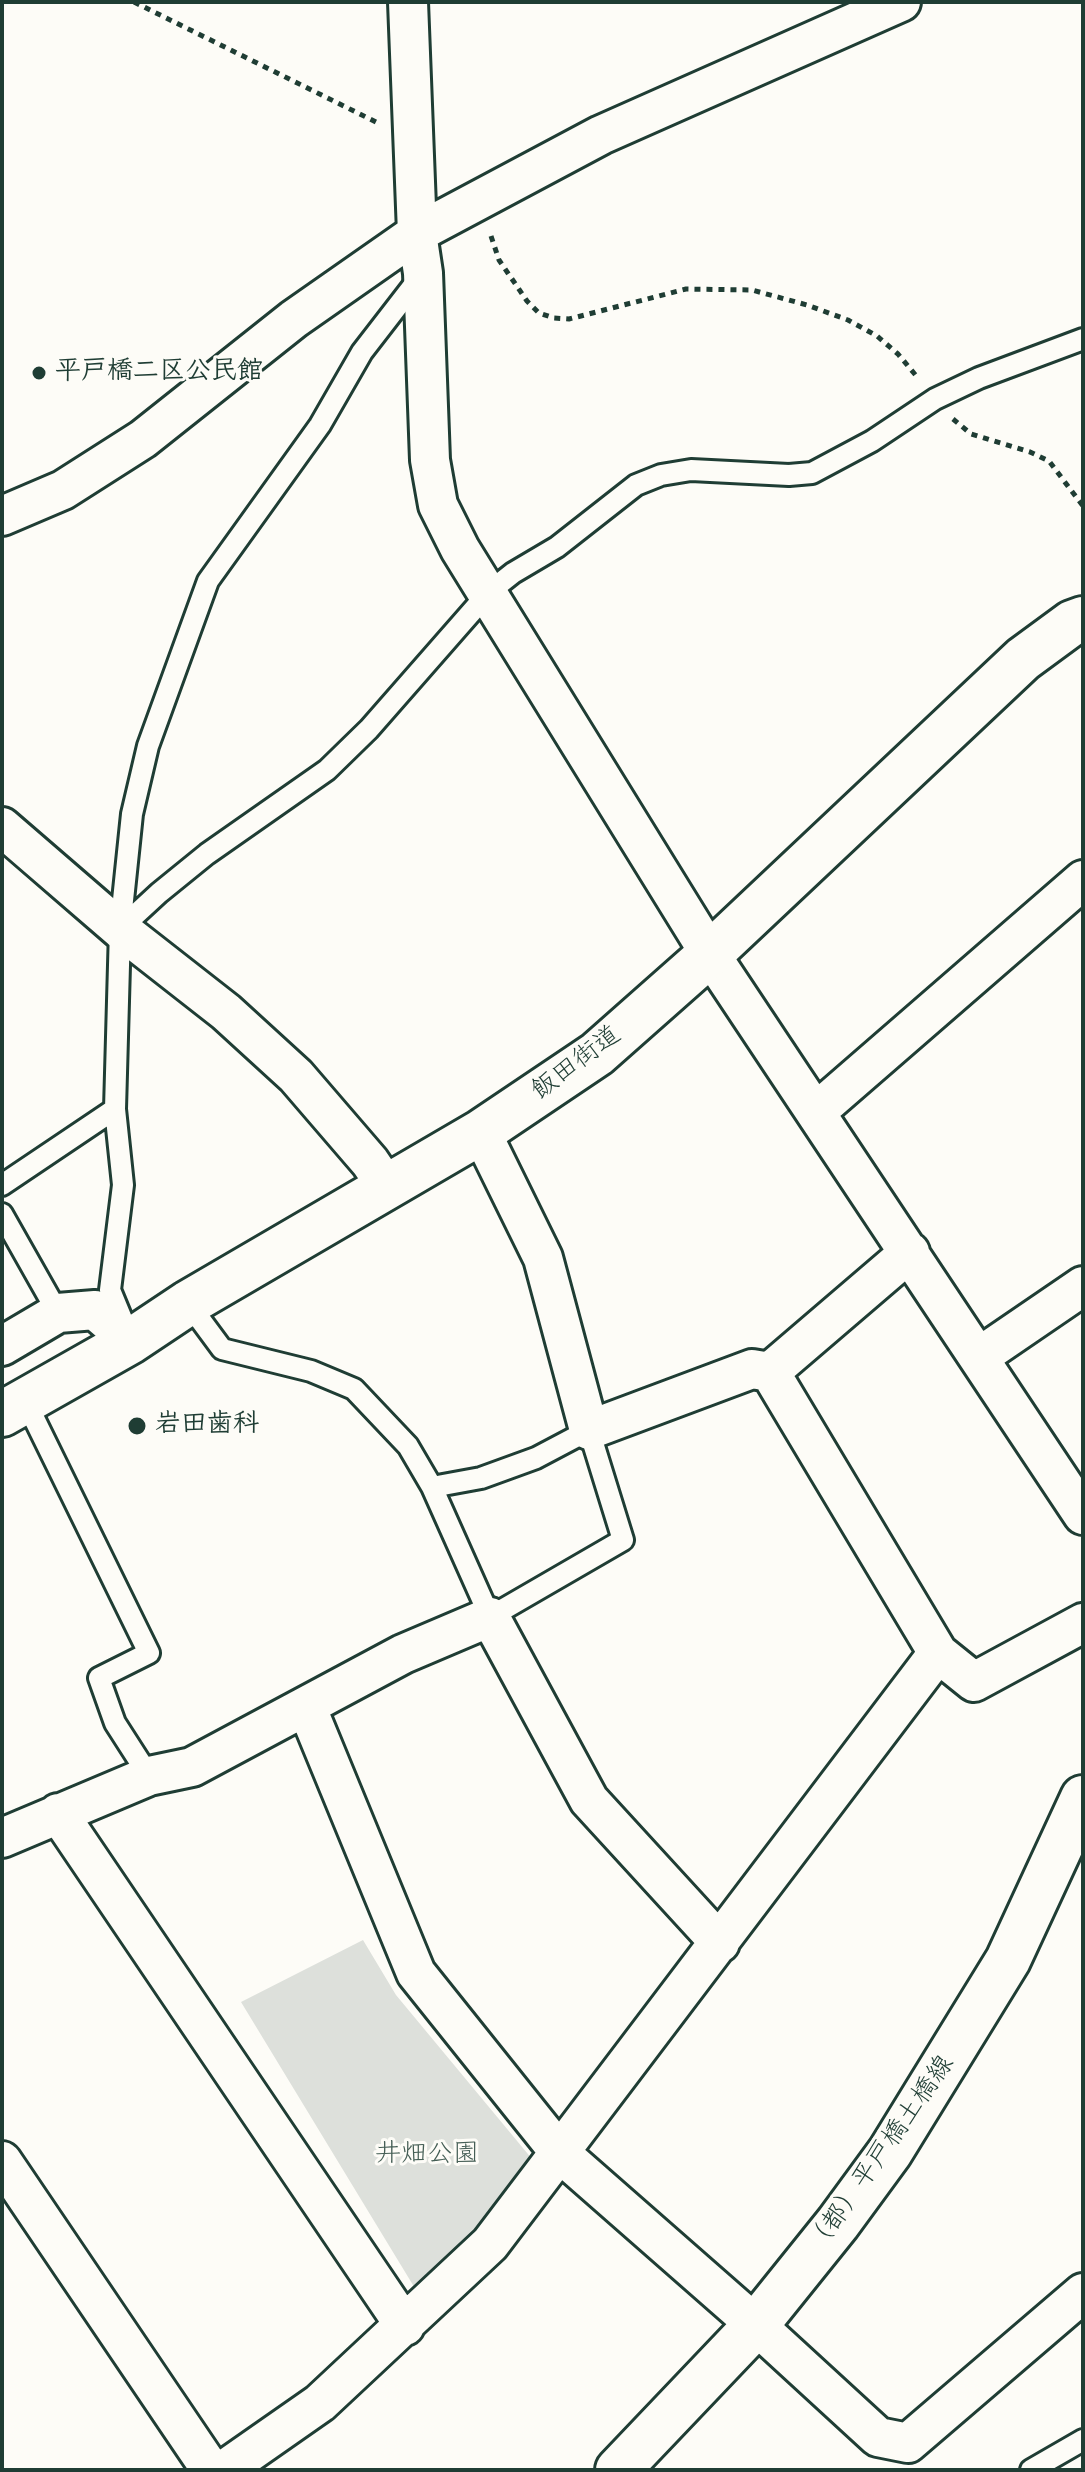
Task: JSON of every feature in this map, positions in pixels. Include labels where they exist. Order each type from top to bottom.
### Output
[{"type":"main road","name":"飯田街道","points":[[14,1407],[131,1341],[188,1303],[481,1132],[597,1054],[710,954],[1023,659],[1072,623],[1083,619]]},
{"type":"main road","name":"（都）平戸橋土橋線","points":[[618,2470],[756,2325],[838,2223],[936,2080],[1008,1960],[1083,1798]]},
{"type":"street","points":[[408,2],[430,460],[438,505],[460,549],[710,954],[1083,1515]]},
{"type":"street","points":[[2,516],[63,490],[143,439],[294,319],[417,233],[601,135],[901,2]]},
{"type":"street","points":[[2,827],[120,929],[226,1012],[296,1076],[370,1162],[387,1187]]},
{"type":"street","points":[[816,1112],[1083,880]]},
{"type":"street","points":[[481,1132],[543,1258],[589,1430],[752,1369],[770,1372],[938,1653],[974,1682],[1083,1623]]},
{"type":"street","points":[[770,1372],[910,1252]]},
{"type":"street","points":[[979,1357],[1083,1286]]},
{"type":"street","points":[[2,1346],[58,1313],[95,1310],[131,1341]]},
{"type":"street","points":[[2,1838],[149,1776],[192,1767],[403,1654],[490,1617],[589,1800],[720,1943]]},
{"type":"street","points":[[224,2470],[320,2403],[490,2244],[938,1653]]},
{"type":"street","points":[[307,1708],[416,1973],[560,2153],[878,2437],[908,2443],[1083,2293]]},
{"type":"street","points":[[58,1813],[405,2326]]},
{"type":"street","points":[[2,2161],[211,2470]]},
{"type":"lane","points":[[131,1341],[110,1290],[123,1185],[115,1109],[120,929],[132,814],[148,746],[208,581],[320,425],[362,352],[423,273]]},
{"type":"lane","points":[[120,929],[207,854],[327,770],[369,729],[489,592],[513,573],[557,547],[636,485],[661,475],[691,470],[789,475],[812,473],[872,441],[935,399],[979,378],[1083,339]]},
{"type":"lane","points":[[2,1185],[115,1109]]},
{"type":"lane","points":[[2,1214],[58,1313]]},
{"type":"lane","points":[[188,1303],[222,1349],[311,1371],[354,1389],[408,1446],[432,1487],[490,1617],[623,1540],[589,1430],[536,1458],[481,1478],[432,1487]]},
{"type":"lane","points":[[14,1407],[149,1653],[99,1678],[115,1723],[149,1776]]},
{"type":"lane","points":[[1031,2470],[1083,2440]]},
{"type":"path","points":[[134,2],[414,141]]},
{"type":"path","points":[[471,205],[491,237],[499,260],[539,313],[569,319],[686,289],[752,290],[848,320],[877,336],[898,354],[935,399],[971,434],[1049,461],[1083,506]]},
{"type":"green space","name":"井畑公園","points":[[363,1940],[396,1995],[542,2171],[416,2290],[241,2002]]},
{"type":"place","name":"平戸橋二区公民館","points":[[39,373]]},
{"type":"place","name":"岩田歯科","points":[[137,1426]]}]
